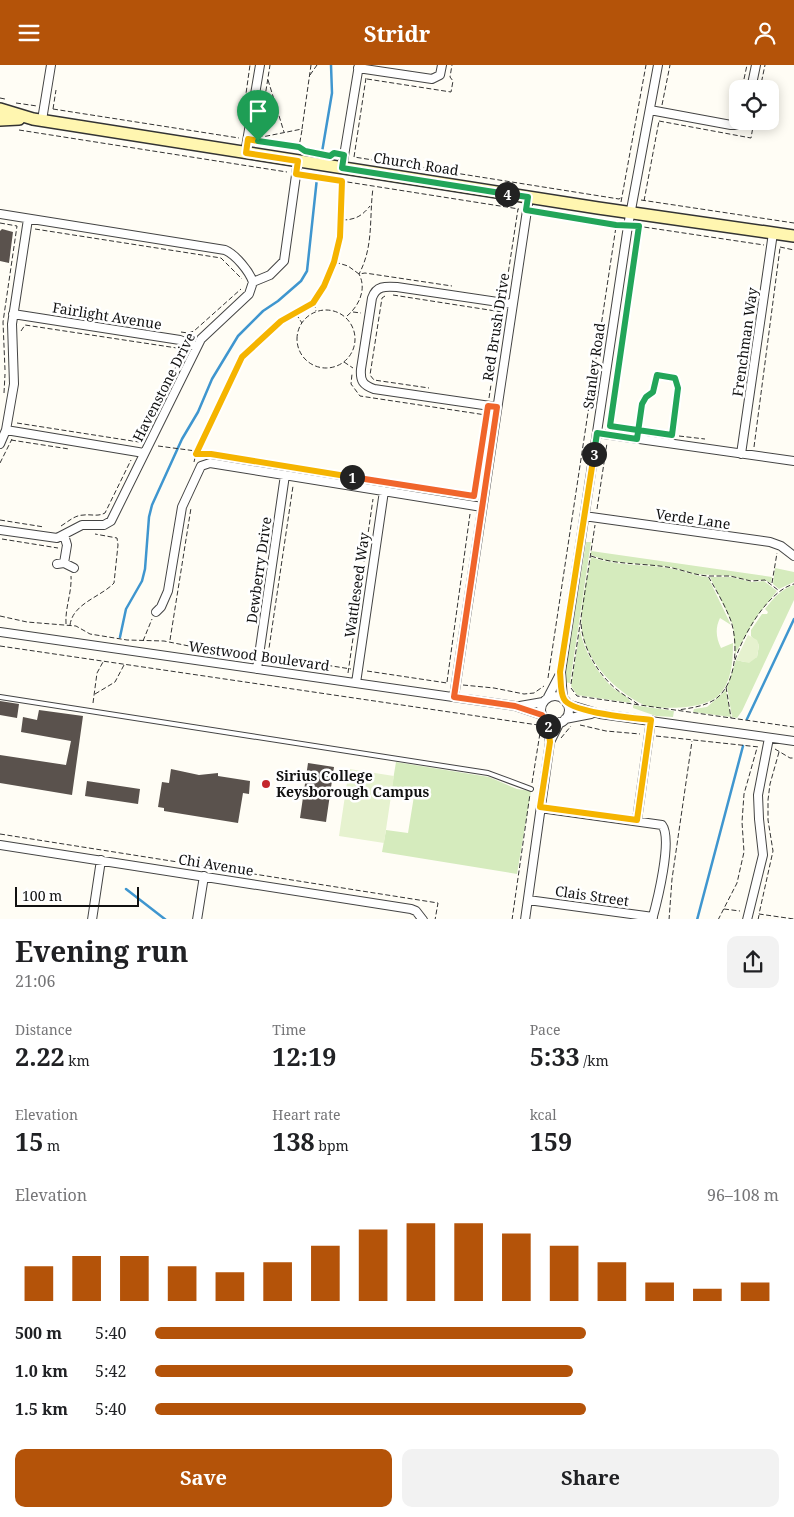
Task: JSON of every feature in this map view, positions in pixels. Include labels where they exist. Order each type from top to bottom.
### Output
[{"type":"main road","name":"Church Road","points":[[0,109],[37,120]]},
{"type":"main road","name":"Church Road","points":[[0,119],[37,120],[625,212],[641,222],[773,233],[794,237]]},
{"type":"street","points":[[37,120],[44,107],[51,65]]},
{"type":"street","points":[[342,168],[358,66],[432,79],[440,75],[442,65]]},
{"type":"street","name":"Stanley Road","points":[[546,700],[560,672],[628,226],[625,212],[633,199],[658,65]]},
{"type":"street","points":[[753,80],[756,65]]},
{"type":"street","points":[[246,153],[260,67]]},
{"type":"street","points":[[650,110],[729,125]]},
{"type":"street","points":[[0,214],[27,223],[225,250],[233,255],[250,275],[253,282],[270,275],[284,261],[298,161]]},
{"type":"street","name":"Red Brush Drive","points":[[454,697],[528,197]]},
{"type":"street","points":[[1,442],[6,429],[14,384],[13,314],[27,223]]},
{"type":"street","name":"Frenchman Way","points":[[741,454],[773,233]]},
{"type":"street","name":"Havenstone Drive","points":[[0,530],[53,538],[64,535],[82,525],[104,525],[111,521],[196,347],[206,333],[249,294],[253,282]]},
{"type":"street","points":[[497,407],[374,389],[364,385],[361,381],[361,369],[372,298],[375,291],[381,287],[397,287],[512,304]]},
{"type":"street","name":"Fairlight Avenue","points":[[13,314],[180,340],[196,347]]},
{"type":"street","points":[[6,429],[144,453]]},
{"type":"street","points":[[597,433],[794,461]]},
{"type":"street","points":[[156,612],[162,607],[168,591],[182,507],[199,469],[205,463],[482,507]]},
{"type":"street","name":"Dewberry Drive","points":[[257,669],[286,475]]},
{"type":"street","name":"Wattleseed Way","points":[[356,683],[384,491]]},
{"type":"street","name":"Verde Lane","points":[[584,516],[770,542],[781,546],[793,557]]},
{"type":"street","points":[[64,535],[66,566]]},
{"type":"street","name":"Westwood Boulevard","points":[[0,632],[515,706],[544,717]]},
{"type":"street","name":"Stanley Road","points":[[560,672],[565,701]]},
{"type":"street","points":[[550,742],[544,717],[546,700],[556,696],[600,714]]},
{"type":"street","name":"Westwood Boulevard","points":[[515,706],[546,700]]},
{"type":"street","points":[[525,919],[550,742],[568,712],[565,701]]},
{"type":"street","points":[[544,717],[553,723],[582,714],[600,714],[794,741]]},
{"type":"street","points":[[637,820],[651,720]]},
{"type":"street","points":[[747,916],[763,855],[758,807],[759,785],[769,738]]},
{"type":"street","points":[[540,807],[658,823],[665,827],[666,843],[662,876],[652,918]]},
{"type":"street","name":"Chi Avenue","points":[[0,845],[411,909],[416,911],[423,919]]},
{"type":"street","points":[[92,919],[101,860]]},
{"type":"street","points":[[197,919],[204,876]]},
{"type":"street","name":"Clais Street","points":[[528,900],[652,918]]},
{"type":"lane","points":[[637,439],[642,404],[646,397],[653,392],[657,375],[666,375],[675,378],[678,388],[671,445]]},
{"type":"lane","points":[[0,697],[488,773],[531,789]]},
{"type":"path","points":[[242,120],[250,65]]},
{"type":"path","points":[[258,141],[270,65]]},
{"type":"path","points":[[15,103],[300,148],[311,65]]},
{"type":"path","points":[[310,75],[317,65]]},
{"type":"path","points":[[548,680],[616,225],[625,212],[622,197],[646,65]]},
{"type":"path","points":[[670,65],[644,201],[610,426],[708,440]]},
{"type":"path","points":[[744,80],[747,65]]},
{"type":"path","points":[[762,80],[765,65]]},
{"type":"path","points":[[260,67],[265,69],[284,132]]},
{"type":"path","points":[[354,157],[368,69]]},
{"type":"path","points":[[0,98],[9,101]]},
{"type":"path","points":[[258,141],[262,137],[302,129]]},
{"type":"path","points":[[19,130],[616,225],[628,226],[641,222],[772,246]]},
{"type":"path","points":[[344,155],[618,199],[622,197],[794,223]]},
{"type":"path","points":[[193,463],[242,357],[281,321],[313,303],[324,286],[334,262],[340,237],[342,181]]},
{"type":"path","points":[[359,274],[370,244],[370,206],[373,187]]},
{"type":"path","points":[[341,220],[356,218],[370,206]]},
{"type":"path","points":[[503,303],[518,209]]},
{"type":"path","points":[[27,223],[224,259],[247,284],[194,331],[188,333],[179,331]]},
{"type":"path","points":[[761,448],[753,447],[780,247],[794,250]]},
{"type":"path","points":[[334,262],[348,265],[359,274],[362,283],[360,299],[352,312],[346,317]]},
{"type":"path","points":[[359,274],[365,273],[458,287]]},
{"type":"path","points":[[432,389],[374,380],[370,375],[382,298],[387,295],[502,312],[488,406]]},
{"type":"path","points":[[313,303],[316,311]]},
{"type":"path","points":[[332,310],[346,317],[351,324],[355,340],[350,356],[344,362],[327,368],[318,366],[303,357],[297,340],[302,323],[316,311],[332,310]]},
{"type":"path","points":[[296,314],[302,323]]},
{"type":"path","points":[[20,331],[25,325],[180,349],[182,354],[105,513],[98,516],[84,515],[76,517],[56,529]]},
{"type":"path","points":[[167,447],[474,496],[486,415],[360,396],[351,384],[353,368],[344,362]]},
{"type":"path","points":[[16,422],[139,442]]},
{"type":"path","points":[[608,435],[570,687],[577,696],[794,727]]},
{"type":"path","points":[[1,442],[76,451]]},
{"type":"path","points":[[268,655],[293,485]]},
{"type":"path","points":[[347,681],[373,498]]},
{"type":"path","points":[[170,641],[191,508]]},
{"type":"path","points":[[0,520],[47,528]]},
{"type":"path","points":[[70,625],[71,618],[82,605],[114,583],[117,538],[96,534]]},
{"type":"path","points":[[0,539],[66,549]]},
{"type":"path","points":[[772,584],[777,549],[781,546]]},
{"type":"path","points":[[590,555],[605,561],[668,567],[691,575],[730,576],[746,581],[764,580],[772,584],[779,591]]},
{"type":"path","points":[[66,566],[71,583],[66,605],[66,625]]},
{"type":"path","points":[[708,576],[723,603],[733,628],[734,663]]},
{"type":"path","points":[[676,710],[709,703],[718,697],[726,687],[745,636],[764,608],[779,591],[794,584]]},
{"type":"path","points":[[143,641],[148,625],[156,612]]},
{"type":"path","points":[[580,621],[587,650],[597,666],[616,689],[639,705]]},
{"type":"path","points":[[0,646],[537,724],[540,728],[512,919]]},
{"type":"path","points":[[94,703],[97,673],[103,661]]},
{"type":"path","points":[[95,694],[115,682],[124,664]]},
{"type":"path","points":[[534,693],[546,683]]},
{"type":"path","points":[[726,687],[732,719]]},
{"type":"path","points":[[669,919],[672,879],[692,740]]},
{"type":"path","points":[[718,919],[737,883],[744,852],[742,822],[744,794],[757,747]]},
{"type":"path","points":[[768,748],[775,749],[790,758],[794,758]]},
{"type":"path","points":[[0,834],[438,903],[435,919]]},
{"type":"path","points":[[724,909],[747,916]]},
{"type":"path","points":[[758,919],[759,914]]},
{"type":"green space","points":[[586,542],[591,542],[570,683],[564,682]]},
{"type":"green space","points":[[591,551],[772,577],[771,583],[764,580],[746,580],[732,576],[694,574],[671,567],[607,561],[591,555]]},
{"type":"green space","points":[[591,557],[620,563],[669,568],[708,577],[731,625],[720,618],[717,629],[719,644],[721,648],[733,643],[729,678],[723,691],[718,696],[707,702],[690,707],[651,707],[622,692],[604,675],[596,665],[585,643],[581,622],[582,604]]},
{"type":"green space","points":[[775,568],[794,572],[794,582],[779,589],[773,584]]},
{"type":"green space","points":[[710,577],[731,577],[752,582],[764,581],[777,591],[757,616],[735,654],[733,625]]},
{"type":"green space","points":[[794,585],[794,600],[742,711],[737,718],[732,717],[727,687],[736,660],[745,662],[757,657],[759,645],[751,636],[751,630],[762,614],[767,614],[768,612],[765,609],[774,598],[785,589]]},
{"type":"green space","points":[[580,630],[588,654],[597,669],[613,688],[626,696],[631,703],[577,695],[571,686]]},
{"type":"green space","points":[[748,635],[757,640],[759,645],[757,657],[749,663],[736,660]]},
{"type":"green space","points":[[726,690],[731,717],[693,712],[694,709],[707,707]]},
{"type":"green space","points":[[633,705],[674,711],[673,717],[656,716],[633,708]]},
{"type":"green space","points":[[396,762],[489,777],[517,789],[531,791],[517,874],[382,852],[386,830],[408,833],[414,796],[391,792]]},
{"type":"green space","points":[[349,769],[394,776],[384,843],[339,836]]},
{"type":"building","points":[[2,229],[13,232],[9,263],[0,261],[0,231]]},
{"type":"building","points":[[0,701],[19,704],[17,718],[0,715]]},
{"type":"building","points":[[39,710],[83,716],[72,795],[0,783],[0,755],[66,765],[71,741],[21,732],[23,717],[37,720]]},
{"type":"building","points":[[308,763],[334,767],[326,822],[300,818]]},
{"type":"building","points":[[171,769],[199,775],[218,773],[218,776],[250,781],[249,794],[243,793],[238,823],[164,811],[164,808],[158,807],[162,782],[169,783]]},
{"type":"building","points":[[87,781],[140,789],[138,804],[85,796]]},
{"type":"waterway","points":[[322,152],[332,93],[331,65]]},
{"type":"waterway","points":[[120,637],[126,609],[142,581],[145,569],[149,517],[152,505],[182,439],[198,412],[212,379],[238,336],[263,311],[301,281],[307,271],[317,178]]},
{"type":"waterway","points":[[747,719],[794,619]]},
{"type":"waterway","points":[[697,919],[743,746]]},
{"type":"waterway","points":[[126,889],[165,919]]},
{"type":"place","name":"Sirius College Keysborough Campus","points":[[266,784]]},
{"type":"route","points":[[258,141],[248,139],[246,153],[298,161],[296,174],[342,181],[339,245],[329,276],[313,303],[281,321],[242,357],[198,446],[196,454],[211,454],[474,496],[488,406],[497,407],[454,697],[515,706],[542,715],[546,720],[550,742],[540,807],[637,820],[651,720],[600,714],[567,704],[563,699],[561,690],[560,672],[597,433],[637,439],[638,430],[642,404],[646,397],[653,392],[657,375],[666,375],[675,378],[678,388],[672,435],[638,430],[610,426],[639,226],[616,225],[526,210],[528,197],[342,168],[344,155],[334,153],[330,156],[305,151],[299,147],[258,141]]}]
